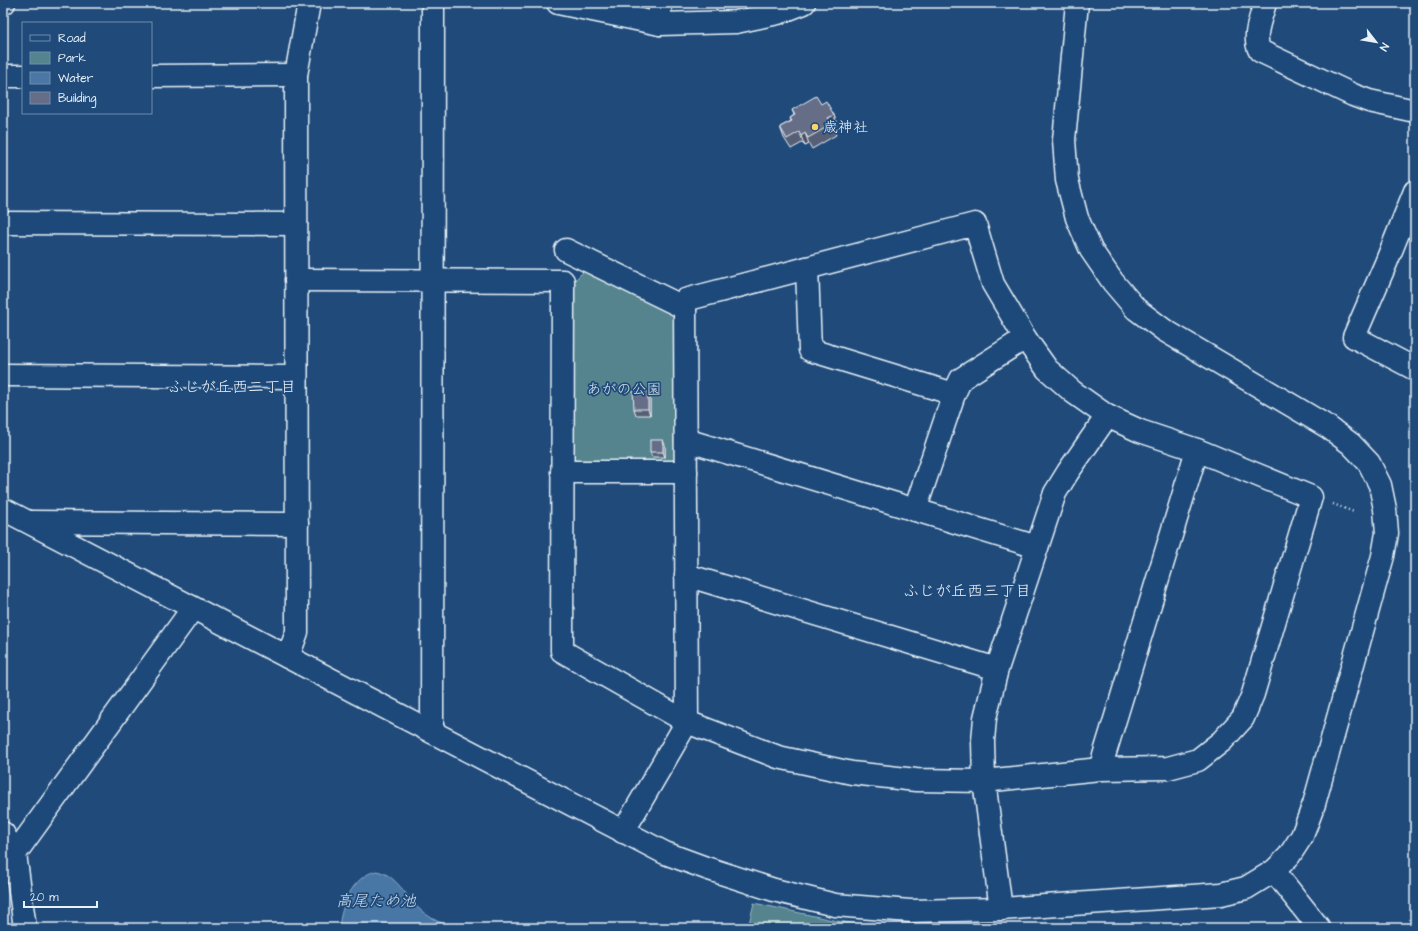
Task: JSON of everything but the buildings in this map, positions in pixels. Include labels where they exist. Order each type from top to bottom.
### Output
[{"type":"street","points":[[288,657],[297,632],[296,75],[309,3]]},
{"type":"street","points":[[432,732],[433,3]]},
{"type":"street","points":[[558,3],[736,22],[778,13],[804,3]]},
{"type":"street","points":[[3,509],[665,853],[774,890],[835,904],[910,911],[1001,908],[1221,894],[1246,888],[1274,871],[1289,856],[1302,836],[1314,804],[1383,556],[1387,533],[1384,503],[1380,485],[1369,464],[1351,444],[1328,427],[1164,330],[1136,309],[1113,282],[1091,250],[1077,218],[1067,180],[1064,140],[1077,3]]},
{"type":"street","points":[[1265,3],[1256,44],[1260,51],[1354,96],[1376,103],[1415,111]]},
{"type":"street","points":[[152,76],[296,75]]},
{"type":"street","points":[[3,76],[22,76]]},
{"type":"street","points":[[1415,191],[1354,337],[1415,369]]},
{"type":"street","points":[[3,223],[296,224]]},
{"type":"street","points":[[296,280],[563,281],[562,651],[687,722],[778,757],[852,772],[916,780],[984,781],[1100,769],[1168,768],[1198,760],[1222,741],[1243,718],[1253,694],[1311,497],[1197,450],[1140,431],[1107,416],[1073,392],[1047,369],[1026,338],[994,284],[975,224],[685,300],[687,722],[623,832]]},
{"type":"street","points":[[566,250],[685,308]]},
{"type":"street","points":[[807,268],[810,350],[954,394]]},
{"type":"street","points":[[915,510],[954,394],[961,379],[1026,338]]},
{"type":"street","points":[[3,375],[296,376]]},
{"type":"street","points":[[1001,908],[984,781],[983,741],[985,718],[997,670],[1055,493],[1107,416]]},
{"type":"street","points":[[686,440],[1037,547]]},
{"type":"street","points":[[1100,769],[1197,450]]},
{"type":"street","points":[[562,472],[686,472]]},
{"type":"street","points":[[28,522],[296,524]]},
{"type":"street","points":[[686,575],[997,670]]},
{"type":"street","points":[[16,854],[193,608]]},
{"type":"street","points":[[3,833],[16,854],[26,927]]},
{"type":"street","points":[[1274,871],[1320,928]]},
{"type":"green space","name":"あがの公園","points":[[586,269],[674,313],[675,464],[574,464],[573,282]]},
{"type":"green space","points":[[754,903],[837,921],[888,928],[748,928]]},
{"type":"water","name":"高尾ため池","points":[[376,871],[388,875],[393,879],[417,907],[437,921],[445,924],[462,926],[497,926],[505,928],[339,928],[345,902],[354,886],[360,879]]},
{"type":"place","name":"歳神社","points":[[815,127]]},
{"type":"district","name":"ふじが丘西二丁目","points":[[232,387]]},
{"type":"district","name":"ふじが丘西三丁目","points":[[967,591]]}]
